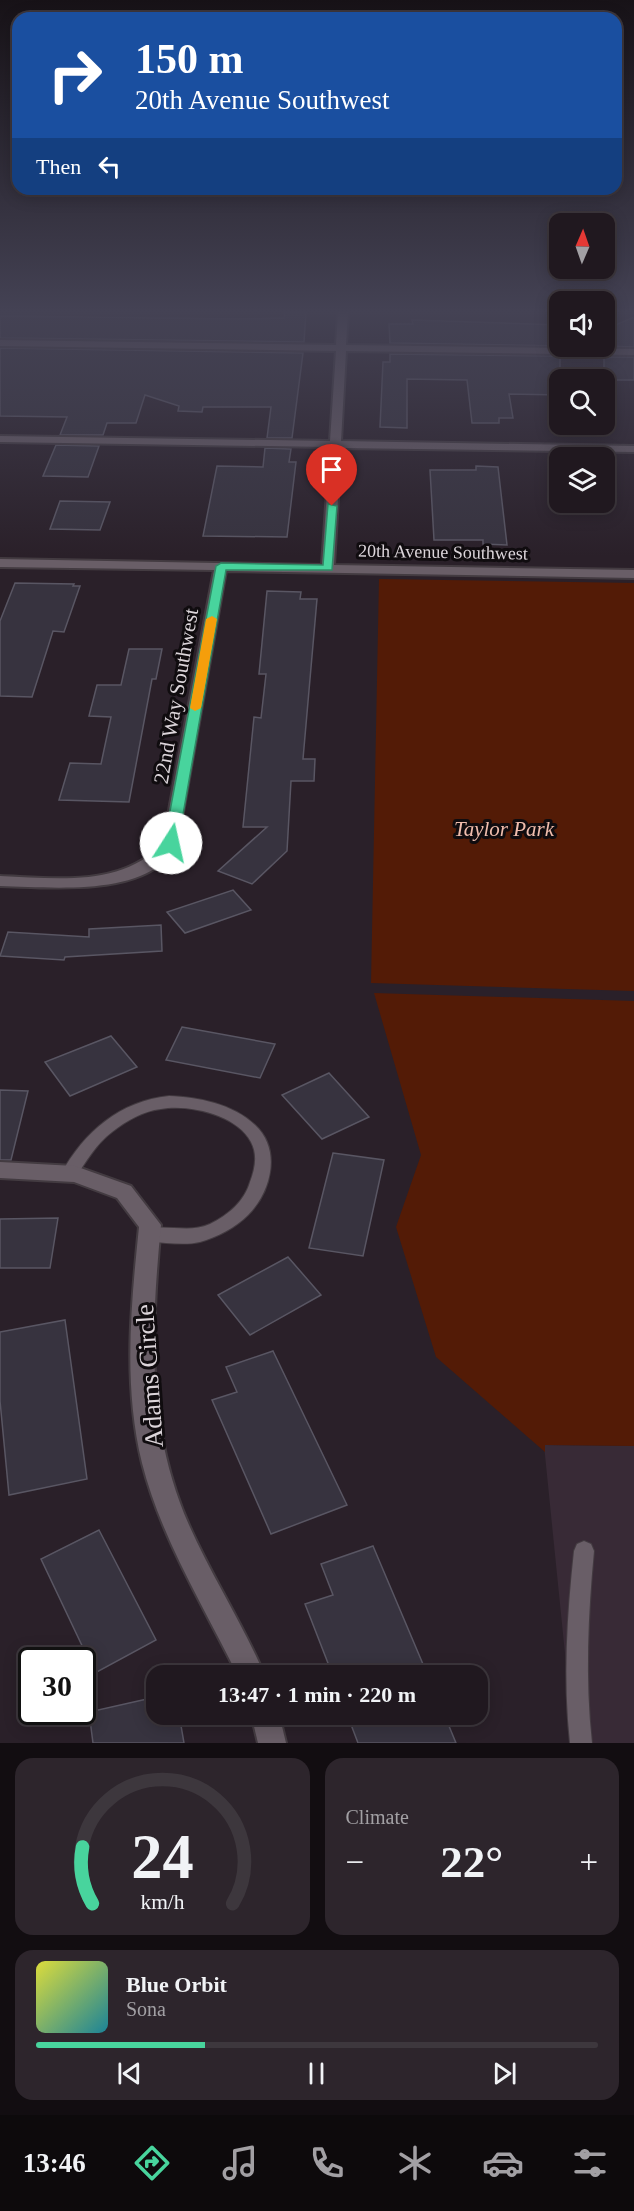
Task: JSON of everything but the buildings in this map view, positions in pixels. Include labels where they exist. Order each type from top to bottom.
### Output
[{"type":"street","points":[[328,568],[338,393]]},
{"type":"street","points":[[0,439],[634,449]]},
{"type":"street","name":"20th Avenue Southwest","points":[[0,563],[634,574]]},
{"type":"street","name":"22nd Way Southwest","points":[[0,880],[91,881],[125,874],[153,862],[171,843],[221,566]]},
{"type":"street","name":"Adams Circle","points":[[0,1170],[69,1174],[124,1192],[150,1225],[140,1322],[148,1434],[168,1506],[247,1665]]},
{"type":"street","points":[[268,1725],[272,1743]]},
{"type":"lane","points":[[69,1174],[105,1129],[134,1110],[168,1102],[198,1105],[233,1115],[255,1135],[263,1151],[263,1169],[253,1199],[234,1219],[198,1236],[149,1235]]},
{"type":"lane","points":[[581,1743],[577,1710],[578,1609],[584,1551]]},
{"type":"shaded area","points":[[544,1445],[634,1446],[634,1743],[574,1743]]},
{"type":"green space","name":"Taylor Park","points":[[379,579],[634,583],[634,991],[371,983]]},
{"type":"green space","points":[[374,993],[634,1001],[634,1446],[545,1445],[545,1452],[436,1357],[396,1227],[421,1155]]},
{"type":"slow traffic","points":[[195,708],[212,619]]},
{"type":"route","points":[[171,843],[221,566],[328,568],[332,506]]}]
